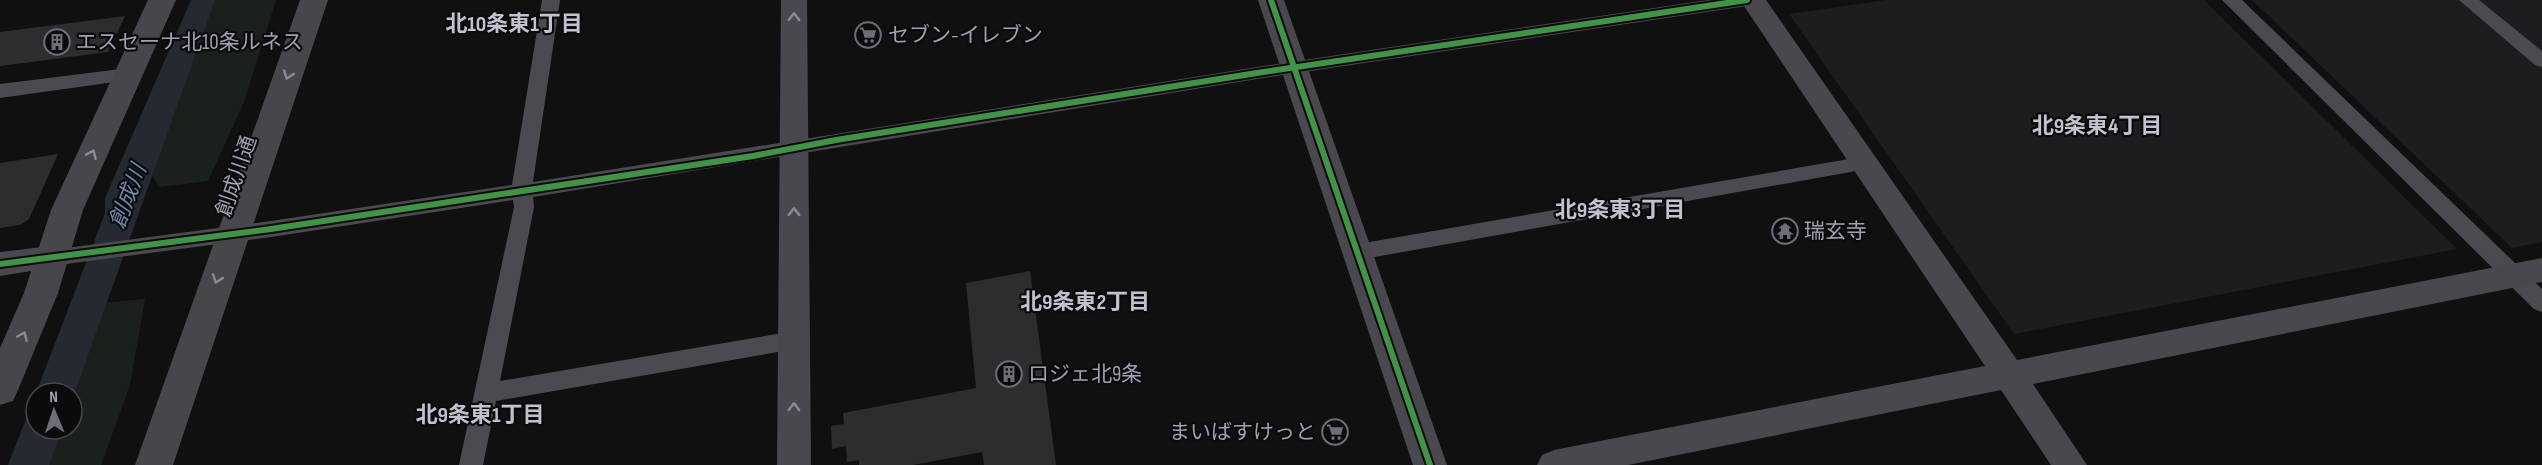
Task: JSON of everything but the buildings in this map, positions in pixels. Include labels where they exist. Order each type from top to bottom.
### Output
[{"type":"highway","points":[[0,390],[41,293],[67,210],[162,0]]},
{"type":"highway","name":"創成川通","points":[[154,465],[314,0]]},
{"type":"street","points":[[471,465],[524,207],[522,189],[551,0]]},
{"type":"street","points":[[794,0],[794,465]]},
{"type":"street","points":[[1271,0],[1430,465]]},
{"type":"street","points":[[0,264],[91,254],[753,156],[794,147],[1294,67],[1747,0]]},
{"type":"street","points":[[1753,0],[2070,465]]},
{"type":"street","points":[[2231,0],[2528,273],[2542,303]]},
{"type":"street","points":[[2468,0],[2542,61]]},
{"type":"street","points":[[0,91],[129,74]]},
{"type":"street","points":[[1358,252],[1866,163]]},
{"type":"street","points":[[1554,465],[2528,273]]},
{"type":"street","points":[[485,393],[795,340]]},
{"type":"shaded area","points":[[209,0],[276,0],[244,102],[208,181],[159,187],[137,148]]},
{"type":"shaded area","points":[[1886,0],[2204,0],[2457,249],[2014,334],[1789,14]]},
{"type":"shaded area","points":[[2252,0],[2542,0],[2542,242],[2512,248]]},
{"type":"shaded area","points":[[145,299],[130,385],[101,465],[17,465],[30,441],[84,441],[84,381],[76,381],[103,303]]},
{"type":"water","name":"創成川","points":[[191,0],[215,0],[79,381],[41,381],[105,213],[105,198]]},
{"type":"water","points":[[24,424],[24,441],[58,441],[49,465],[8,465]]},
{"type":"cycle path","points":[[1271,0],[1430,465]]},
{"type":"cycle path","points":[[0,264],[271,229],[753,156],[836,140],[1257,73],[1747,0]]},
{"type":"place","name":"セブン-イレブン","points":[[868,35]]},
{"type":"place","name":"エスセーナ北10条ルネス","points":[[57,42]]},
{"type":"place","name":"瑞玄寺","points":[[1785,231]]},
{"type":"place","name":"ロジェ北9条","points":[[1009,374]]},
{"type":"place","name":"まいばすけっと","points":[[1335,432]]},
{"type":"district","name":"北10条東1丁目","points":[[514,23]]},
{"type":"district","name":"北9条東4丁目","points":[[2097,125]]},
{"type":"district","name":"北9条東3丁目","points":[[1620,209]]},
{"type":"district","name":"北9条東2丁目","points":[[1085,301]]},
{"type":"district","name":"北9条東1丁目","points":[[480,414]]}]
